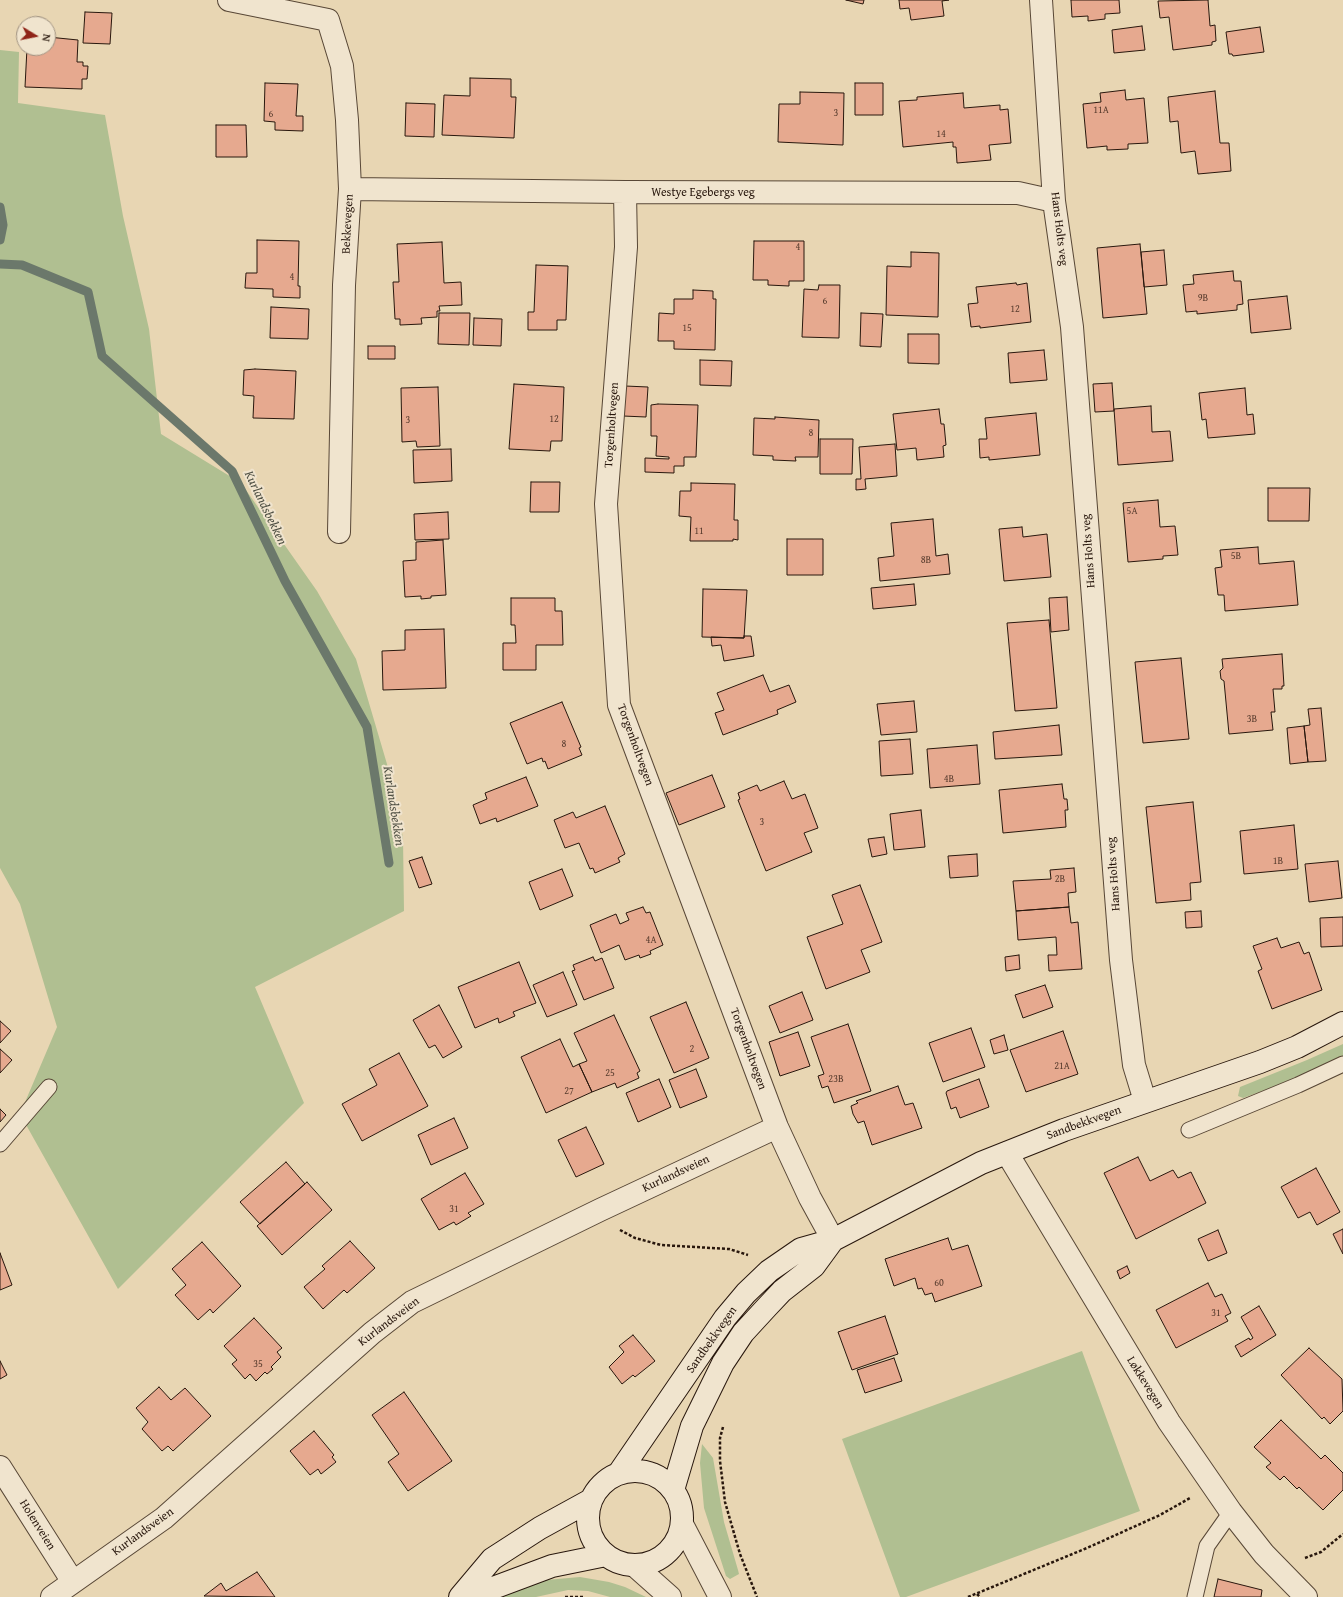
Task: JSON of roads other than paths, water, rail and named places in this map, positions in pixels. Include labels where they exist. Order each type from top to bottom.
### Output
[{"type":"street","name":"Bekkevegen","points":[[229,0],[328,20],[342,66],[347,120],[350,189],[344,285],[338,532]]},
{"type":"street","name":"Hans Holts veg","points":[[1041,0],[1054,201],[1072,327],[1121,960],[1134,1065],[1145,1101]]},
{"type":"street","name":"Westye Egebergs veg","points":[[350,189],[1018,194],[1054,201]]},
{"type":"street","name":"Torgenholtvegen","points":[[625,192],[626,247],[606,504],[619,705],[777,1127],[810,1198],[833,1240]]},
{"type":"street","name":"Sandbekkvegen","points":[[619,1473],[725,1318],[746,1293],[769,1271],[801,1249],[833,1240],[943,1182],[1007,1153],[1064,1130],[1260,1062],[1297,1047],[1343,1023]]},
{"type":"street","name":"Kurlandsveien","points":[[52,1597],[164,1518],[372,1333],[412,1302],[600,1210],[777,1127]]},
{"type":"street","name":"Løkkevegen","points":[[1007,1153],[1161,1409],[1212,1485],[1264,1554],[1306,1597]]},
{"type":"street","name":"Sandbekkvegen","points":[[673,1490],[692,1426],[723,1364],[743,1333],[782,1291],[814,1266],[833,1240]]},
{"type":"street","name":"Holenveien","points":[[0,1467],[73,1582]]},
{"type":"street","points":[[634,1471],[649,1473],[663,1480],[673,1490],[682,1512],[682,1524],[678,1537],[670,1549],[660,1558],[647,1563],[634,1565],[619,1562],[606,1555],[597,1546],[588,1524],[588,1512],[591,1500],[602,1484],[619,1473],[634,1471]]},
{"type":"street","points":[[460,1597],[492,1559],[540,1528],[591,1500]]},
{"type":"street","points":[[682,1524],[720,1597]]},
{"type":"street","points":[[469,1597],[552,1566],[606,1555]]},
{"type":"street","points":[[634,1565],[670,1597]]},
{"type":"lane","points":[[1188,1130],[1298,1085],[1343,1064]]},
{"type":"lane","points":[[0,1144],[49,1088]]},
{"type":"lane","points":[[1195,1597],[1207,1546],[1231,1512]]},
{"type":"waterway","name":"Kurlandsbekken","points":[[0,207],[3,225],[0,240]]},
{"type":"waterway","name":"Kurlandsbekken","points":[[0,264],[22,265],[88,292],[102,356],[232,471],[285,581],[367,727],[389,863]]}]
